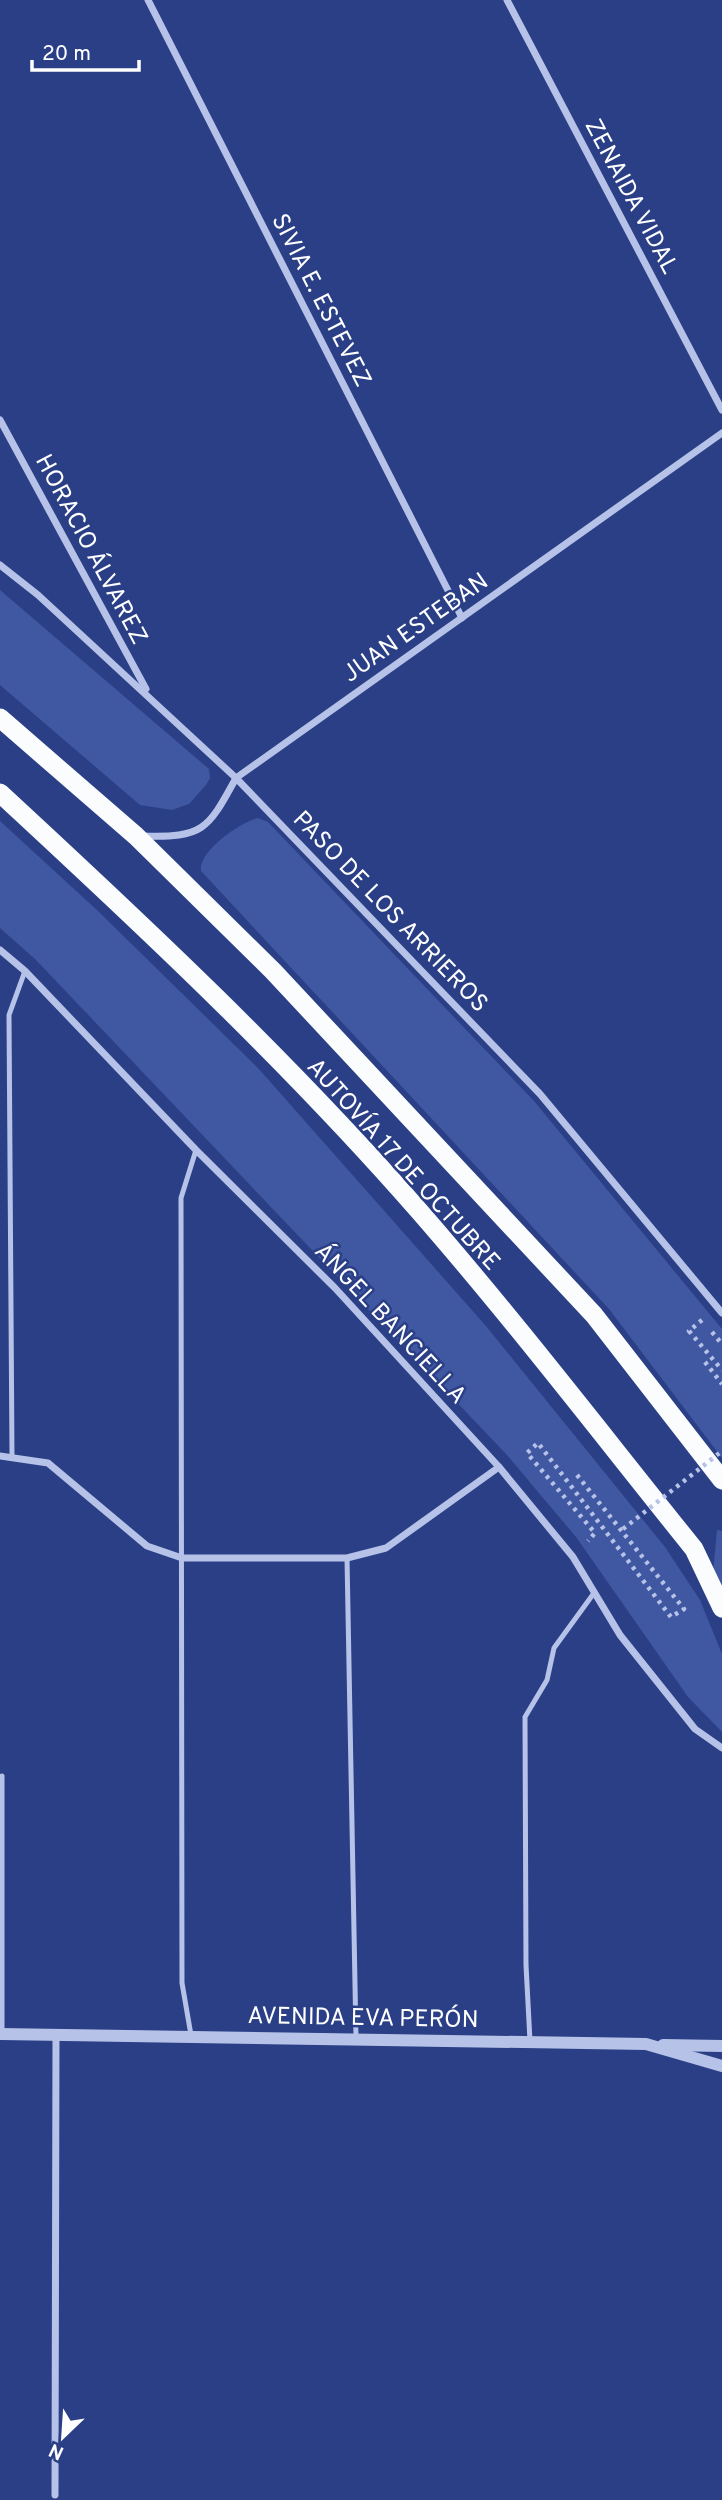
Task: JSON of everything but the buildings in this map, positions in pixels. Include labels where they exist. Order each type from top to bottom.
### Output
[{"type":"highway","name":"AUTOVÍA 17 DE OCTUBRE","points":[[0,718],[136,836],[273,971],[594,1315],[722,1480]]},
{"type":"highway","name":"AUTOVÍA 17 DE OCTUBRE","points":[[0,793],[131,914],[321,1104],[420,1212],[694,1549],[722,1608]]},
{"type":"street","name":"SIVIA E. ESTEVEZ","points":[[148,0],[462,618]]},
{"type":"street","name":"ZENAIDA VIDAL","points":[[507,0],[722,410]]},
{"type":"street","name":"HORACIO ÁLVAREZ","points":[[0,420],[149,696]]},
{"type":"street","name":"JUAN ESTEBAN","points":[[136,836],[181,837],[213,820],[236,778],[722,433]]},
{"type":"street","name":"PASO DE LOS ARRIEROS","points":[[0,565],[38,595],[236,778],[540,1094],[722,1313]]},
{"type":"street","name":"ÁNGEL BANCIELLA","points":[[0,950],[25,971],[196,1150],[335,1288],[499,1467],[573,1557],[620,1635],[695,1728],[722,1748]]},
{"type":"street","points":[[0,1455],[48,1463],[147,1546],[182,1558],[347,1558],[386,1548],[499,1467]]},
{"type":"street","name":"AVENIDA EVA PERÓN","points":[[1,2034],[646,2044],[722,2067]]},
{"type":"street","points":[[55,2495],[56,2034]]},
{"type":"street","points":[[646,2044],[722,2046]]},
{"type":"lane","points":[[12,1456],[9,1015],[25,971]]},
{"type":"lane","points":[[191,2035],[182,1983],[181,1198],[196,1150]]},
{"type":"lane","points":[[347,1558],[356,2039]]},
{"type":"lane","points":[[530,2041],[526,1965],[525,1717],[547,1680],[554,1648],[594,1593]]},
{"type":"lane","points":[[1,2034],[2,1776]]},
{"type":"path","points":[[722,1345],[702,1320],[689,1331],[722,1370]]},
{"type":"path","points":[[705,1362],[722,1384]]},
{"type":"path","points":[[573,1557],[595,1533],[527,1453],[538,1443],[671,1617],[684,1608],[577,1475]]},
{"type":"path","points":[[623,1529],[722,1451]]},
{"type":"shaded area","points":[[0,590],[209,769],[210,778],[206,785],[189,804],[172,810],[140,805],[0,685]]},
{"type":"shaded area","points":[[258,818],[268,822],[534,1101],[722,1329],[722,1458],[609,1309],[201,871],[202,863],[213,846],[232,831]]},
{"type":"shaded area","points":[[0,821],[98,911],[258,1068],[486,1326],[665,1547],[700,1600],[722,1654],[722,1732],[688,1697],[576,1537],[506,1454],[36,960],[0,928]]},
{"type":"shaded area","points":[[717,1530],[722,1531],[722,1608],[712,1583]]}]
